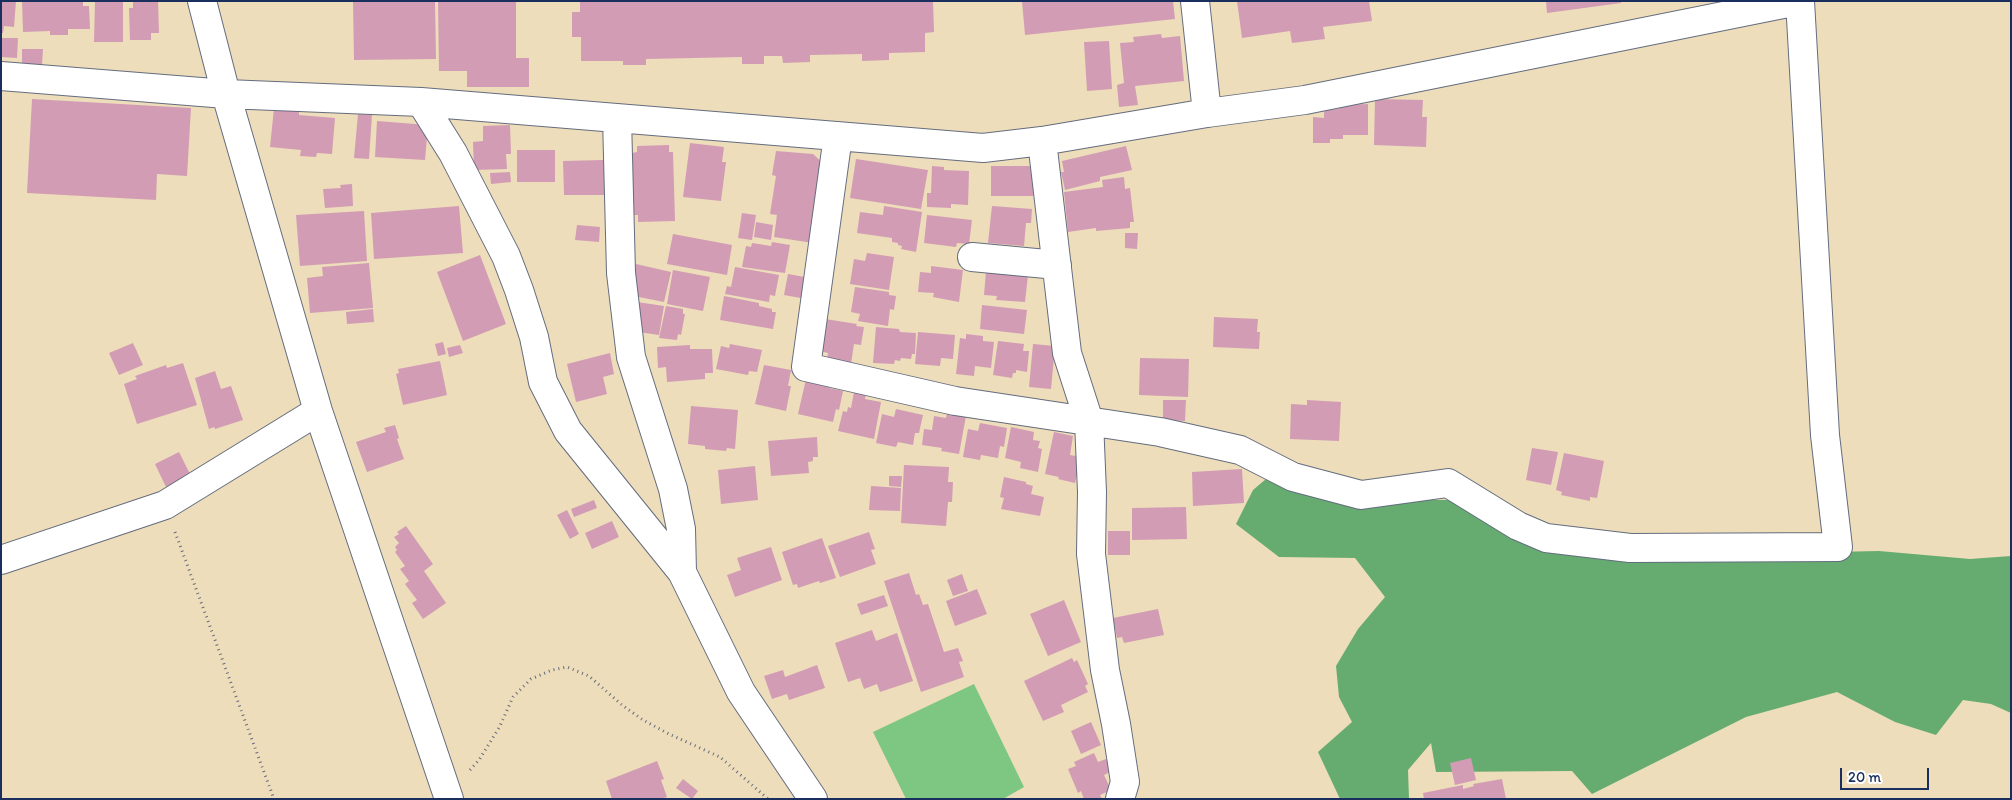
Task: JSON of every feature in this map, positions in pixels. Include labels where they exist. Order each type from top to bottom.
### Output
[{"type":"street","points":[[202,1],[226,94],[318,411],[448,796]]},
{"type":"street","points":[[1195,1],[1207,113]]},
{"type":"street","points":[[1,76],[226,94],[422,102],[838,136],[982,148],[1042,141],[1207,113],[1305,100],[1799,1],[1825,435],[1838,546],[1630,548],[1546,538],[1518,526],[1448,483],[1361,495],[1294,477],[1240,450],[1160,432],[955,401],[806,367],[838,136]]},
{"type":"street","points":[[422,102],[453,153],[506,256],[520,290],[534,337],[543,382],[568,431],[682,572],[741,692],[813,799]]},
{"type":"street","points":[[617,118],[621,273],[631,357],[673,489],[681,528],[682,572]]},
{"type":"street","points":[[1042,141],[1067,353],[1090,421],[1091,554],[1105,670],[1126,782],[1120,799]]},
{"type":"street","points":[[972,257],[1056,264]]},
{"type":"street","points":[[1,560],[164,505],[318,411]]},
{"type":"path","points":[[164,505],[274,799]]},
{"type":"path","points":[[448,796],[480,760],[499,728],[513,697],[531,679],[552,670],[567,667],[589,676],[622,705],[643,720],[720,757],[768,799]]},
{"type":"green space","points":[[1266,479],[1417,500],[1449,500],[1468,507],[1512,530],[1741,554],[1879,551],[1970,559],[2011,556],[2011,713],[1991,704],[1963,700],[1936,735],[1895,722],[1837,692],[1746,717],[1592,794],[1572,771],[1436,772],[1431,743],[1408,770],[1409,799],[1340,799],[1318,752],[1352,722],[1339,697],[1336,666],[1358,629],[1385,597],[1355,558],[1279,557],[1236,524],[1253,490]]},
{"type":"green space","points":[[974,684],[1024,787],[1003,799],[906,799],[873,732]]},
{"type":"building","points":[[1,1],[16,1],[14,27],[4,26],[3,33],[1,33]]},
{"type":"building","points":[[22,1],[83,1],[83,6],[89,6],[90,29],[68,29],[68,35],[50,35],[50,31],[23,32]]},
{"type":"building","points":[[95,1],[123,1],[123,42],[94,42]]},
{"type":"building","points":[[133,1],[158,1],[159,33],[151,33],[151,40],[130,40],[129,8],[133,8]]},
{"type":"building","points":[[353,1],[435,1],[436,59],[354,60]]},
{"type":"building","points":[[438,1],[516,1],[516,58],[529,58],[529,87],[467,87],[467,71],[439,71]]},
{"type":"building","points":[[580,1],[933,1],[934,32],[925,33],[925,52],[889,53],[889,60],[862,61],[862,54],[810,55],[810,62],[783,63],[782,56],[764,56],[764,64],[742,64],[742,57],[646,59],[646,65],[623,65],[623,61],[581,61],[581,37],[572,37],[572,12],[580,12]]},
{"type":"building","points":[[1022,1],[1173,1],[1175,19],[1025,35]]},
{"type":"building","points":[[1237,1],[1369,1],[1372,21],[1323,27],[1325,39],[1292,43],[1290,31],[1242,38]]},
{"type":"building","points":[[1546,1],[1621,1],[1621,3],[1547,13]]},
{"type":"building","points":[[1161,34],[1162,38],[1180,36],[1184,81],[1135,86],[1138,105],[1119,107],[1117,85],[1124,83],[1120,43],[1134,42],[1133,37]]},
{"type":"building","points":[[1,38],[18,38],[17,58],[1,57]]},
{"type":"building","points":[[1109,41],[1112,89],[1087,91],[1084,42]]},
{"type":"building","points":[[22,49],[43,49],[42,65],[22,65]]},
{"type":"building","points":[[32,99],[191,108],[187,176],[157,174],[156,200],[27,193]]},
{"type":"building","points":[[1375,99],[1423,100],[1422,117],[1427,117],[1426,147],[1374,145]]},
{"type":"building","points":[[1368,104],[1368,135],[1343,135],[1343,139],[1330,139],[1330,143],[1313,143],[1313,117],[1324,118],[1324,110],[1339,109],[1339,105]]},
{"type":"building","points":[[274,108],[299,110],[299,115],[335,118],[332,154],[317,153],[316,157],[300,156],[301,150],[270,147]]},
{"type":"building","points":[[358,114],[372,115],[369,159],[354,158]]},
{"type":"building","points":[[377,121],[428,125],[425,160],[375,157]]},
{"type":"building","points":[[510,125],[511,154],[506,154],[507,169],[474,170],[473,142],[483,141],[483,126]]},
{"type":"building","points":[[690,143],[724,147],[722,162],[726,162],[721,201],[683,197]]},
{"type":"building","points":[[669,145],[669,152],[673,152],[675,221],[638,222],[638,215],[633,215],[632,153],[637,152],[637,146]]},
{"type":"building","points":[[1126,146],[1132,170],[1100,177],[1100,181],[1065,190],[1061,172],[1064,172],[1062,161]]},
{"type":"building","points":[[517,150],[555,150],[555,182],[517,182]]},
{"type":"building","points":[[776,151],[813,154],[825,165],[813,243],[774,237],[777,215],[770,214],[776,176],[772,175]]},
{"type":"building","points":[[856,159],[928,170],[921,209],[850,198]]},
{"type":"building","points":[[604,160],[604,195],[564,195],[563,161]]},
{"type":"building","points":[[932,166],[944,167],[944,170],[969,171],[968,205],[951,204],[951,208],[927,207],[927,193],[931,193]]},
{"type":"building","points":[[991,166],[1034,166],[1033,196],[991,196]]},
{"type":"building","points":[[510,172],[511,182],[491,184],[490,173]]},
{"type":"building","points":[[1124,177],[1125,189],[1130,188],[1134,222],[1130,222],[1130,228],[1096,231],[1096,228],[1068,232],[1064,192],[1103,187],[1102,180]]},
{"type":"building","points":[[352,184],[353,206],[325,208],[323,189],[341,188],[340,185]]},
{"type":"building","points":[[459,206],[463,253],[374,259],[371,213]]},
{"type":"building","points":[[884,206],[922,212],[916,252],[901,249],[902,246],[892,242],[892,238],[857,233],[860,212],[883,215]]},
{"type":"building","points":[[992,206],[1032,209],[1031,223],[1026,223],[1024,246],[988,243]]},
{"type":"building","points":[[364,211],[367,261],[300,266],[296,215]]},
{"type":"building","points":[[742,213],[756,215],[752,240],[738,238]]},
{"type":"building","points":[[927,215],[972,220],[969,244],[957,243],[956,247],[924,243]]},
{"type":"building","points":[[756,222],[773,225],[771,240],[754,237]]},
{"type":"building","points":[[577,225],[600,227],[599,242],[575,240]]},
{"type":"building","points":[[1125,233],[1138,233],[1137,249],[1125,248]]},
{"type":"building","points":[[673,234],[732,245],[727,275],[667,264]]},
{"type":"building","points":[[772,242],[790,245],[785,273],[742,267],[746,246],[751,247],[752,243],[771,246]]},
{"type":"building","points":[[867,253],[894,257],[889,290],[850,284],[854,259],[865,261]]},
{"type":"building","points":[[480,255],[506,324],[463,341],[437,272]]},
{"type":"building","points":[[369,263],[373,308],[310,313],[307,278],[323,276],[322,267]]},
{"type":"building","points":[[636,264],[671,272],[664,302],[629,295]]},
{"type":"building","points":[[931,266],[963,270],[959,302],[933,297],[934,293],[918,292],[920,272],[931,273]]},
{"type":"building","points":[[735,267],[779,275],[775,296],[770,295],[769,302],[725,294],[727,286],[731,287]]},
{"type":"building","points":[[673,270],[710,277],[703,311],[667,304]]},
{"type":"building","points":[[986,271],[1028,275],[1025,302],[996,300],[997,296],[984,295]]},
{"type":"building","points":[[788,274],[810,278],[806,299],[784,295]]},
{"type":"building","points":[[855,287],[889,292],[889,295],[896,296],[894,310],[890,309],[888,326],[858,321],[860,314],[851,312]]},
{"type":"building","points":[[724,296],[759,303],[759,306],[772,309],[772,312],[776,312],[773,329],[720,320]]},
{"type":"building","points":[[637,302],[664,306],[659,335],[632,331]]},
{"type":"building","points":[[982,305],[1027,310],[1024,334],[980,329]]},
{"type":"building","points":[[666,306],[683,309],[683,314],[685,314],[681,335],[678,334],[677,340],[659,338]]},
{"type":"building","points":[[373,309],[374,322],[347,324],[346,312]]},
{"type":"building","points":[[1214,317],[1258,319],[1257,332],[1260,332],[1259,349],[1213,347]]},
{"type":"building","points":[[825,319],[857,324],[856,326],[864,327],[861,345],[854,344],[851,364],[827,360],[828,353],[819,351]]},
{"type":"building","points":[[876,327],[916,333],[915,354],[912,354],[911,359],[901,358],[900,361],[895,360],[894,364],[873,363]]},
{"type":"building","points":[[918,332],[955,335],[953,359],[941,358],[940,366],[915,364]]},
{"type":"building","points":[[966,334],[983,336],[983,341],[994,342],[991,368],[975,366],[974,376],[956,374],[960,338],[966,339]]},
{"type":"building","points":[[998,341],[1024,344],[1023,351],[1029,351],[1027,372],[1016,370],[1012,378],[993,375]]},
{"type":"building","points":[[443,342],[446,354],[438,356],[435,344]]},
{"type":"building","points":[[133,343],[143,365],[119,375],[109,353]]},
{"type":"building","points":[[730,344],[762,350],[757,372],[749,371],[748,375],[716,369],[721,346],[729,348]]},
{"type":"building","points":[[1033,344],[1055,346],[1051,389],[1029,387]]},
{"type":"building","points":[[460,345],[463,353],[449,357],[447,348]]},
{"type":"building","points":[[690,345],[690,349],[712,349],[713,373],[705,373],[705,379],[667,382],[666,367],[658,368],[657,347]]},
{"type":"building","points":[[610,353],[614,374],[603,377],[607,394],[576,402],[567,364]]},
{"type":"building","points":[[1140,358],[1189,359],[1188,397],[1139,395]]},
{"type":"building","points":[[440,361],[447,395],[403,405],[396,374],[399,373],[398,369]]},
{"type":"building","points":[[183,363],[197,405],[137,424],[124,384],[137,379],[135,376],[166,365],[167,368]]},
{"type":"building","points":[[764,365],[791,370],[788,386],[791,386],[786,411],[755,404]]},
{"type":"building","points":[[215,371],[221,389],[231,386],[243,420],[215,429],[214,427],[209,429],[195,378]]},
{"type":"building","points":[[806,379],[830,384],[829,388],[843,391],[839,410],[836,409],[833,422],[798,414]]},
{"type":"building","points":[[854,392],[866,394],[865,399],[881,402],[874,439],[838,431],[843,411],[847,412],[848,407],[851,408]]},
{"type":"building","points":[[1163,400],[1186,400],[1185,421],[1163,420]]},
{"type":"building","points":[[1307,400],[1341,402],[1339,441],[1290,439],[1291,404],[1307,405]]},
{"type":"building","points":[[691,406],[738,410],[735,449],[727,448],[726,451],[705,449],[705,446],[688,444]]},
{"type":"building","points":[[896,409],[923,415],[919,433],[915,433],[913,445],[898,442],[896,447],[876,443],[882,414],[894,417]]},
{"type":"building","points":[[947,413],[966,416],[959,454],[941,451],[942,448],[922,445],[924,429],[932,430],[934,416],[946,418]]},
{"type":"building","points":[[980,423],[1007,428],[1004,447],[1000,446],[998,458],[981,455],[980,460],[963,457],[968,429],[978,431]]},
{"type":"building","points":[[395,425],[399,438],[397,439],[404,459],[367,472],[356,442],[386,432],[384,428]]},
{"type":"building","points":[[1011,427],[1034,432],[1033,440],[1040,441],[1038,448],[1042,449],[1038,472],[1020,468],[1021,462],[1005,458]]},
{"type":"building","points":[[1054,432],[1073,436],[1070,455],[1081,457],[1075,483],[1045,474]]},
{"type":"building","points":[[817,437],[818,457],[813,457],[813,461],[808,462],[809,473],[771,476],[768,441]]},
{"type":"building","points":[[1532,448],[1558,452],[1551,485],[1526,480]]},
{"type":"building","points":[[179,452],[191,476],[166,487],[155,464]]},
{"type":"building","points":[[1564,453],[1604,461],[1597,498],[1590,497],[1590,501],[1561,495],[1562,492],[1556,490]]},
{"type":"building","points":[[904,465],[949,467],[948,482],[953,482],[952,502],[948,502],[946,526],[901,523]]},
{"type":"building","points":[[755,466],[758,500],[721,504],[718,470]]},
{"type":"building","points":[[1242,469],[1244,503],[1193,506],[1192,472]]},
{"type":"building","points":[[889,476],[902,476],[901,487],[889,486]]},
{"type":"building","points":[[1004,477],[1026,482],[1026,484],[1033,486],[1031,494],[1044,497],[1040,516],[1001,509],[1004,498],[1000,497]]},
{"type":"building","points":[[871,486],[901,488],[900,511],[869,510]]},
{"type":"building","points":[[594,500],[597,508],[574,517],[571,509]]},
{"type":"building","points":[[1186,507],[1187,539],[1132,540],[1132,508]]},
{"type":"building","points":[[567,510],[579,534],[570,539],[557,515]]},
{"type":"building","points":[[612,521],[619,537],[592,549],[585,533]]},
{"type":"building","points":[[406,526],[433,564],[424,571],[446,603],[423,619],[412,603],[417,600],[405,584],[409,581],[400,569],[405,566],[395,552],[397,550],[395,547],[399,543],[394,537],[399,534],[397,532]]},
{"type":"building","points":[[1108,531],[1130,531],[1130,555],[1108,555]]},
{"type":"building","points":[[869,532],[875,549],[871,550],[876,564],[840,577],[828,546]]},
{"type":"building","points":[[822,538],[836,578],[798,588],[797,584],[793,585],[782,552]]},
{"type":"building","points":[[771,547],[782,580],[735,597],[727,575],[741,570],[737,558]]},
{"type":"building","points":[[909,573],[916,595],[919,594],[923,605],[928,604],[944,652],[958,648],[963,661],[959,662],[964,677],[921,692],[884,581]]},
{"type":"building","points":[[962,574],[968,591],[953,596],[947,580]]},
{"type":"building","points":[[977,589],[987,614],[955,626],[946,601]]},
{"type":"building","points":[[884,595],[888,606],[861,615],[857,604]]},
{"type":"building","points":[[1064,600],[1081,642],[1048,656],[1030,614]]},
{"type":"building","points":[[1158,609],[1164,635],[1124,643],[1122,637],[1117,638],[1113,618]]},
{"type":"building","points":[[872,630],[876,641],[897,633],[913,681],[880,692],[877,684],[864,689],[860,678],[848,682],[835,643]]},
{"type":"building","points":[[1072,658],[1074,662],[1077,660],[1088,684],[1085,686],[1088,692],[1061,705],[1064,712],[1043,721],[1024,681]]},
{"type":"building","points":[[817,665],[825,688],[789,700],[787,694],[772,699],[764,676],[783,670],[785,677]]},
{"type":"building","points":[[1091,722],[1101,745],[1081,754],[1071,731]]},
{"type":"building","points":[[1094,753],[1098,762],[1106,759],[1112,771],[1104,775],[1111,790],[1100,795],[1102,799],[1084,799],[1081,791],[1078,793],[1068,769],[1076,766],[1074,762]]},
{"type":"building","points":[[1471,758],[1476,780],[1455,785],[1450,763]]},
{"type":"building","points":[[657,761],[664,779],[661,780],[667,797],[661,799],[612,799],[606,781]]},
{"type":"building","points":[[683,779],[698,791],[692,799],[676,788]]},
{"type":"building","points":[[1502,779],[1506,799],[1424,799],[1423,793],[1463,785],[1463,789],[1474,786],[1473,784]]}]
